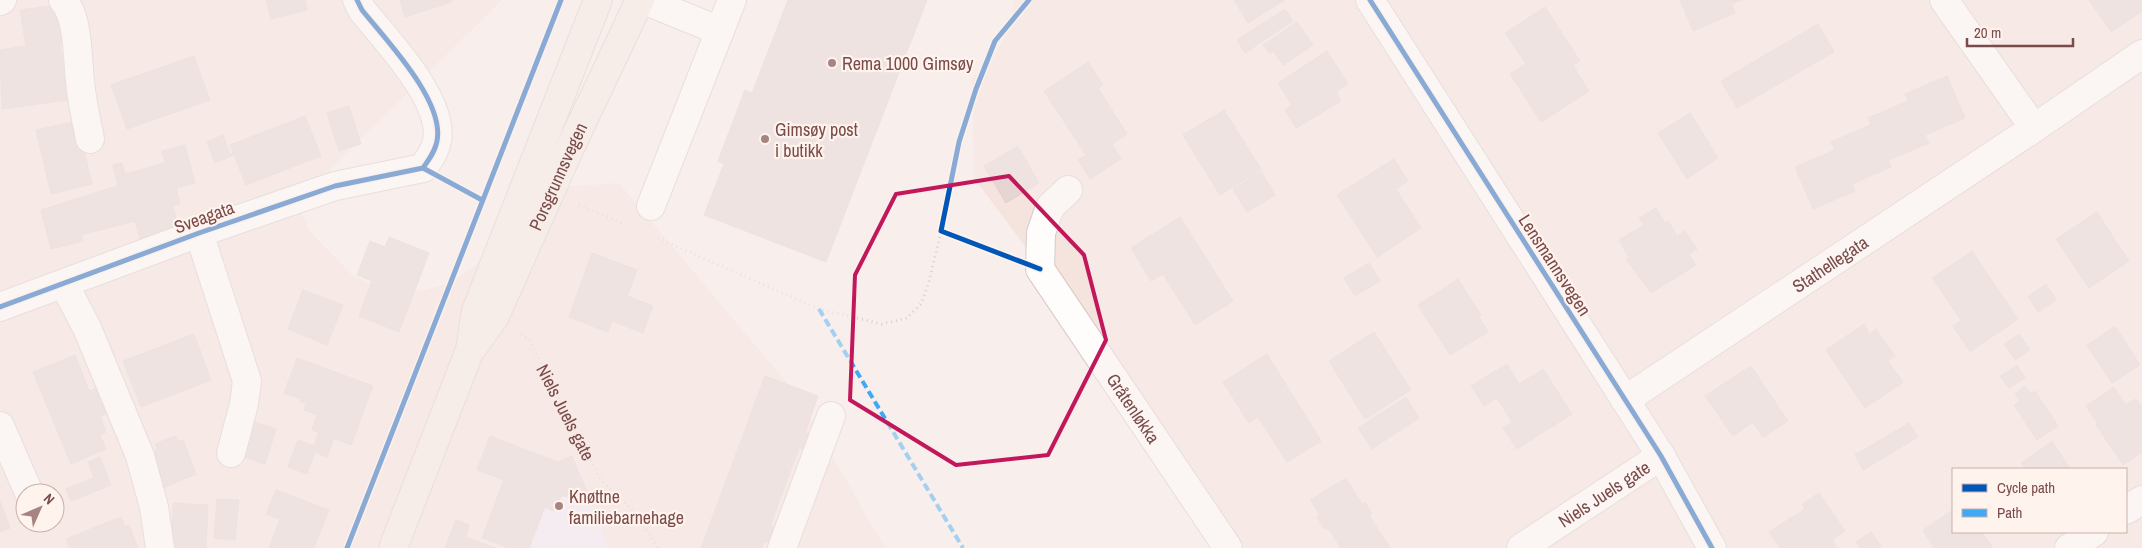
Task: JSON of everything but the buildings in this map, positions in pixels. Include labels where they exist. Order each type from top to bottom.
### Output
[{"type":"main road","name":"Porsgrunnsvegen","points":[[392,548],[470,350],[476,311],[598,0]]},
{"type":"main road","name":"Porsgrunnsvegen","points":[[470,350],[494,318],[640,0]]},
{"type":"street","points":[[63,0],[69,7],[74,28],[81,89],[90,139]]},
{"type":"street","name":"Sveagata","points":[[0,307],[199,233],[335,186],[423,168],[433,154],[438,139],[433,109],[420,81],[362,10],[357,0]]},
{"type":"street","points":[[644,0],[720,30]]},
{"type":"street","points":[[650,206],[732,0]]},
{"type":"street","name":"Lensmannsvegen","points":[[1370,0],[1661,456],[1712,548]]},
{"type":"street","points":[[1944,0],[2034,128]]},
{"type":"street","name":"Stathellegata","points":[[1626,400],[2142,54]]},
{"type":"street","name":"Gråtenløkka","points":[[1068,190],[1050,207],[1040,233],[1040,269],[1228,548]]},
{"type":"street","points":[[199,233],[247,381],[244,404],[231,453]]},
{"type":"street","points":[[64,284],[87,328],[140,456],[154,508],[160,548]]},
{"type":"street","points":[[782,548],[832,416]]},
{"type":"street","points":[[0,426],[25,483]]},
{"type":"street","name":"Niels Juels gate","points":[[1521,548],[1661,456]]},
{"type":"street","points":[[2127,509],[2142,500]]},
{"type":"street","points":[[2069,548],[2092,533]]},
{"type":"path","points":[[576,204],[630,227]]},
{"type":"path","points":[[649,234],[819,309],[882,324],[907,318],[921,304],[929,282],[943,222]]},
{"type":"path","points":[[942,232],[950,235]]},
{"type":"highlighted area","points":[[1009,176],[1084,255],[1106,340],[1048,455],[956,465],[850,400],[855,275],[896,194]]},
{"type":"shaded area","points":[[0,0],[502,0],[297,202],[310,231],[352,275],[382,289],[416,292],[448,284],[476,265],[512,209],[532,189],[619,183],[798,396],[885,548],[0,548]]},
{"type":"shaded area","points":[[1014,0],[2142,0],[2142,548],[1222,548],[1059,292],[974,178],[972,79],[998,50],[1012,20]]},
{"type":"shaded area","name":"Knøttne familiebarnehage","points":[[545,455],[564,465],[575,457],[608,547],[507,548]]},
{"type":"marked path","points":[[819,309],[963,548]]},
{"type":"cycle path","points":[[357,0],[362,10],[412,72],[432,108],[437,125],[437,141],[433,152],[423,168]]},
{"type":"cycle path","points":[[347,548],[561,0]]},
{"type":"cycle path","points":[[1029,0],[995,41],[976,89],[959,142],[941,231],[1040,269]]},
{"type":"cycle path","points":[[1370,0],[1661,456],[1712,548]]},
{"type":"cycle path","points":[[423,168],[482,200]]},
{"type":"cycle path","points":[[0,307],[199,233],[335,186],[423,168]]},
{"type":"place","name":"Rema 1000 Gimsøy","points":[[832,63]]},
{"type":"place","name":"Gimsøy post i butikk","points":[[765,139]]},
{"type":"place","name":"Knøttne familiebarnehage","points":[[559,506]]}]
